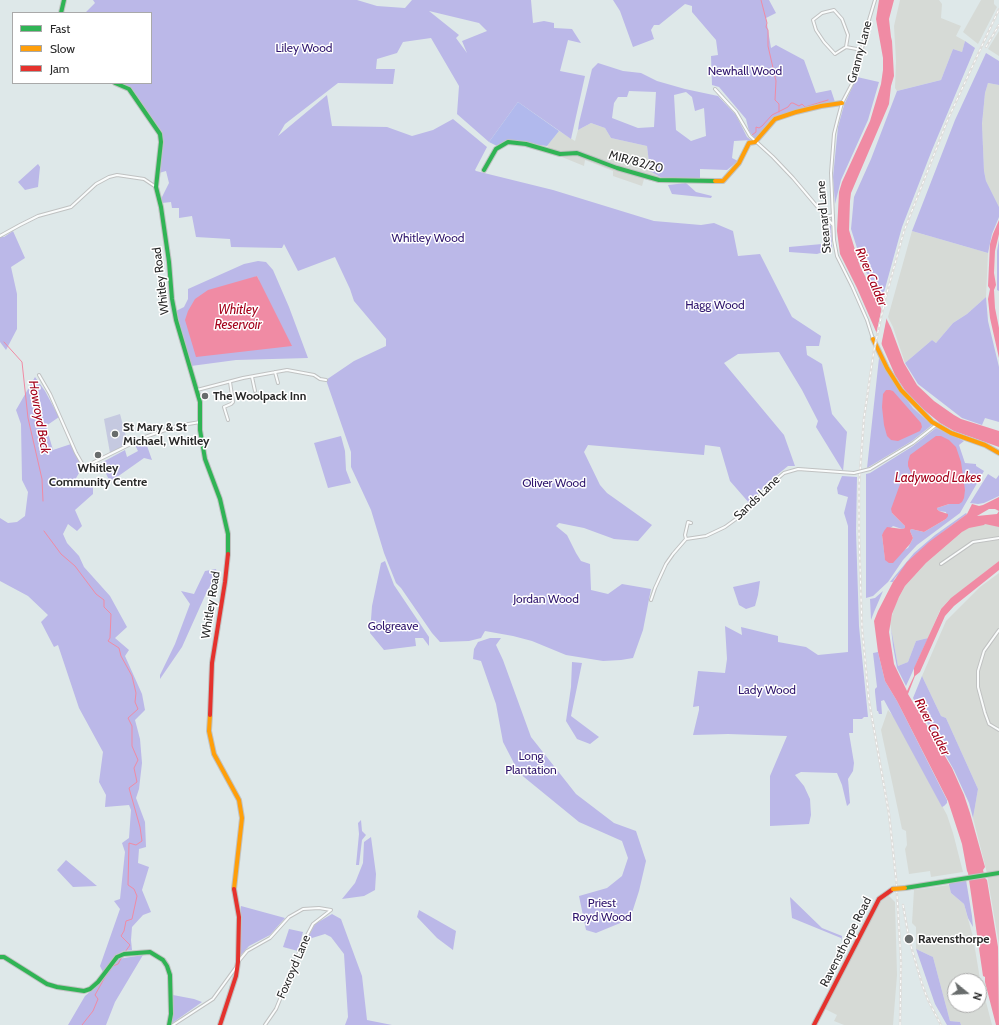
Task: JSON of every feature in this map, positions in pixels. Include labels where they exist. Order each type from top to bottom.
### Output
[{"type":"street","points":[[61,12],[64,0]]},
{"type":"street","name":"Granny Lane","points":[[842,103],[853,82],[875,0]]},
{"type":"street","points":[[846,47],[848,35],[842,18],[834,10],[822,13],[813,20],[816,30],[835,54],[846,47],[862,50]]},
{"type":"street","points":[[117,84],[129,89],[160,134],[161,142],[156,188]]},
{"type":"street","points":[[715,89],[736,112],[755,142],[793,178],[833,226]]},
{"type":"street","points":[[755,142],[775,119],[821,106],[842,103]]},
{"type":"street","name":"Steanard Lane","points":[[842,103],[834,134],[831,173],[836,256],[852,286],[887,368],[901,390],[916,407],[936,425],[951,434],[985,445],[999,453]]},
{"type":"street","name":"MIR/82/20","points":[[484,170],[496,150],[508,142],[526,144],[560,154],[577,154],[617,168],[659,180],[724,181],[739,163],[750,143],[755,142]]},
{"type":"street","points":[[0,236],[38,216],[71,207],[96,184],[109,176],[117,175],[144,179],[156,188]]},
{"type":"street","name":"Whitley Road","points":[[156,188],[161,207],[169,262],[172,299],[176,320],[197,390],[201,409],[201,437],[205,459],[220,499],[228,534],[226,582],[212,663],[209,730],[214,754],[239,800],[242,818],[234,888],[239,917],[238,964],[236,976],[220,1025]]},
{"type":"street","points":[[826,217],[833,215]]},
{"type":"street","points":[[197,390],[287,370],[314,375],[320,379],[326,380]]},
{"type":"street","points":[[275,372],[278,382]]},
{"type":"street","points":[[39,375],[50,394],[84,467],[146,437],[177,426],[201,422]]},
{"type":"street","points":[[252,377],[255,391]]},
{"type":"street","points":[[228,420],[224,406],[233,402],[230,382]]},
{"type":"street","name":"Sands Lane","points":[[686,539],[706,536],[725,528],[747,511],[769,486],[789,471],[798,468],[854,473],[870,469],[912,443],[936,425]]},
{"type":"street","points":[[651,600],[666,564],[686,539],[685,534],[688,522],[691,523]]},
{"type":"street","points":[[941,564],[973,542],[999,538]]},
{"type":"street","points":[[999,630],[984,652],[978,671],[978,687],[985,713],[989,724],[999,730]]},
{"type":"street","name":"Ravensthorpe Road","points":[[814,1025],[879,899],[893,889],[999,873]]},
{"type":"street","name":"Foxroyd Lane","points":[[238,964],[247,951],[270,938],[289,917],[303,909],[319,908],[331,910],[313,924],[303,943],[276,1009],[266,1025]]},
{"type":"street","points":[[0,957],[4,957],[47,984],[58,988],[84,991],[98,982],[117,957],[124,954],[150,952],[163,960],[170,975],[171,1014],[169,1025]]},
{"type":"street","points":[[173,1025],[213,999],[238,964]]},
{"type":"shaded area","points":[[900,0],[939,0],[942,4],[941,18],[961,26],[956,36],[965,41],[962,52],[953,49],[941,80],[897,91],[895,88],[896,61],[894,26]]},
{"type":"shaded area","points":[[981,0],[994,0],[994,4],[997,7],[978,44],[963,32]]},
{"type":"shaded area","points":[[999,31],[999,56],[988,49]]},
{"type":"shaded area","points":[[988,83],[999,85],[999,207],[986,181],[984,171],[982,125],[985,93]]},
{"type":"shaded area","points":[[518,102],[559,131],[547,146],[507,141],[497,146],[489,142]]},
{"type":"shaded area","points":[[591,123],[605,128],[611,138],[647,146],[650,171],[662,178],[660,183],[644,179],[642,186],[613,176],[613,171],[585,160],[584,166],[562,157],[547,146],[559,131],[575,141],[578,130]]},
{"type":"shaded area","points":[[912,231],[988,253],[986,297],[967,314],[953,323],[936,343],[932,340],[905,363],[893,327],[888,317]]},
{"type":"shaded area","points":[[120,414],[128,444],[110,453],[104,419]]},
{"type":"shaded area","points":[[985,523],[999,526],[999,561],[948,601],[940,610],[928,638],[916,641],[908,662],[898,666],[890,623],[895,605],[905,586],[926,563],[962,532],[969,527]]},
{"type":"shaded area","points":[[999,573],[999,944],[986,869],[973,818],[978,789],[946,718],[941,716],[922,676],[946,621],[980,587]]},
{"type":"shaded area","points":[[888,710],[894,717],[947,815],[963,872],[931,877],[930,871],[909,874],[905,849],[907,845],[906,831],[902,829],[881,730]]},
{"type":"shaded area","points":[[949,885],[951,893],[964,904],[973,937],[979,973],[947,973],[947,1010],[933,957],[916,949],[916,927],[912,923],[914,890]]},
{"type":"shaded area","points":[[889,896],[895,902],[897,975],[893,1025],[844,1025],[834,1021],[837,1015],[823,1008],[877,903]]},
{"type":"shaded area","points":[[987,1006],[992,1025],[961,1025],[960,1022],[950,1021],[948,1013],[987,1013]]},
{"type":"green space","points":[[93,0],[357,0],[377,6],[405,8],[412,0],[531,0],[533,23],[544,21],[554,23],[554,28],[572,29],[581,43],[568,40],[560,71],[585,76],[571,139],[518,102],[489,142],[457,114],[459,86],[431,38],[403,42],[397,53],[377,59],[376,69],[395,69],[393,84],[338,83],[285,124],[278,136],[327,95],[332,126],[387,127],[412,136],[433,130],[453,119],[487,147],[475,170],[476,171],[553,190],[654,221],[701,225],[714,223],[733,231],[738,256],[760,254],[792,317],[821,336],[819,346],[806,346],[807,355],[822,364],[832,414],[847,432],[843,471],[816,427],[818,421],[802,390],[779,352],[738,354],[724,363],[784,435],[795,466],[788,466],[766,484],[750,504],[730,481],[720,447],[705,445],[704,455],[588,445],[584,452],[600,485],[607,493],[652,525],[638,541],[614,539],[584,528],[559,523],[556,526],[567,535],[581,561],[590,564],[591,590],[608,594],[622,584],[651,589],[643,630],[633,658],[603,661],[566,655],[532,641],[485,631],[481,638],[469,641],[440,642],[396,583],[384,553],[371,510],[351,467],[351,452],[326,380],[354,361],[386,346],[386,339],[354,301],[335,257],[298,271],[284,244],[282,248],[231,247],[230,239],[196,237],[192,216],[179,218],[179,208],[172,208],[171,202],[162,203],[161,199],[169,183],[166,171],[159,173],[163,138],[162,132],[129,87],[121,84],[152,84],[152,12],[86,12],[95,3]],"holes":[[[429,11],[479,23],[487,31],[462,41],[467,53],[456,38],[459,35]]]},
{"type":"green space","name":"Newhall Wood","points":[[613,0],[769,0],[776,13],[766,18],[771,48],[776,45],[804,60],[816,93],[831,90],[835,102],[796,110],[773,118],[755,139],[749,131],[746,119],[719,87],[712,85],[711,56],[718,55],[716,40],[692,12],[692,6],[685,4],[659,25],[654,25],[651,30],[654,39],[633,47],[620,11]]},
{"type":"green space","points":[[965,41],[975,48],[932,150],[902,227],[881,303],[874,286],[863,267],[851,229],[854,197],[871,159],[897,91],[941,80],[953,49],[962,52]]},
{"type":"green space","points":[[986,53],[999,61],[999,85],[988,83],[985,93],[982,124],[984,171],[986,181],[999,207],[999,217],[992,234],[988,253],[912,231],[955,120]]},
{"type":"green space","points":[[598,63],[623,71],[641,73],[657,81],[685,89],[718,96],[736,115],[747,137],[751,140],[734,141],[732,158],[738,161],[727,170],[700,169],[700,178],[662,178],[650,171],[647,146],[611,138],[605,128],[591,123],[578,130],[592,69]],"holes":[[[629,91],[656,92],[654,127],[638,128],[612,118],[614,103],[618,97],[627,97]],[[686,92],[692,97],[695,111],[704,108],[706,136],[691,141],[676,130],[674,95]]]},
{"type":"green space","points":[[857,77],[879,82],[868,120],[841,180],[835,204],[833,177],[838,127],[844,105]]},
{"type":"green space","points":[[38,164],[40,167],[38,187],[25,190],[18,182]]},
{"type":"green space","points":[[686,183],[696,192],[712,196],[711,198],[672,194],[668,185]]},
{"type":"green space","points":[[831,225],[832,249],[817,254],[789,252],[789,247],[822,244],[826,230]]},
{"type":"green space","points":[[13,231],[25,258],[11,267],[17,294],[17,329],[6,350],[0,342],[0,236],[4,237]]},
{"type":"green space","points":[[999,240],[999,291],[997,290],[997,251]]},
{"type":"green space","name":"Whitley Reservoir","points":[[258,261],[266,262],[273,270],[308,358],[236,360],[191,366],[176,311],[184,307],[188,299],[188,289],[244,264]],"holes":[[[257,276],[259,280],[188,311]]]},
{"type":"green space","points":[[986,297],[988,321],[999,367],[999,422],[985,418],[982,425],[962,418],[918,384],[905,363],[932,340],[936,343],[953,323],[967,314]]},
{"type":"green space","points":[[879,358],[897,387],[913,408],[932,425],[912,441],[867,468]]},
{"type":"green space","points":[[35,377],[45,391],[59,417],[46,426],[53,450],[71,444],[82,468],[72,485],[78,481],[82,487],[93,482],[93,494],[75,510],[82,526],[77,531],[68,524],[63,534],[67,543],[79,556],[84,567],[110,596],[127,627],[115,638],[129,650],[125,656],[142,694],[145,710],[135,720],[140,739],[142,763],[139,789],[136,798],[145,822],[146,847],[139,849],[138,863],[149,867],[142,890],[151,912],[143,915],[132,927],[132,950],[123,951],[116,955],[103,972],[100,966],[120,909],[114,901],[120,899],[125,852],[122,843],[129,838],[131,810],[129,805],[105,807],[106,795],[99,782],[103,752],[79,708],[58,645],[54,647],[41,622],[48,615],[28,596],[0,581],[0,518],[8,523],[17,522],[25,516],[28,492],[22,480],[21,424],[16,410]]},
{"type":"green space","points":[[936,428],[964,441],[959,445],[965,463],[976,464],[976,466],[984,471],[960,513],[917,545],[903,560],[888,582],[873,596],[866,598],[866,474],[913,446]],"holes":[[[912,475],[959,504],[949,504],[937,508],[939,511],[946,512],[946,519],[924,532],[911,529],[910,531],[913,538],[908,548],[885,559],[882,535],[893,526],[902,529],[905,528],[905,526],[892,513]]]},
{"type":"green space","points":[[341,436],[345,451],[346,470],[351,483],[328,488],[314,443]]},
{"type":"green space","points":[[145,440],[152,460],[144,458],[110,482],[101,463],[125,450],[127,457],[138,451],[135,445]]},
{"type":"green space","points":[[988,474],[996,479],[999,475],[999,496],[984,503],[970,503]]},
{"type":"green space","name":"Lady Wood","points":[[842,476],[857,477],[856,531],[859,626],[868,717],[853,719],[853,733],[849,733],[854,763],[853,771],[848,779],[850,803],[847,806],[842,785],[837,773],[801,772],[795,775],[804,786],[810,799],[811,815],[809,824],[770,826],[770,776],[787,736],[728,734],[693,735],[699,710],[699,706],[693,707],[698,671],[725,673],[727,659],[725,626],[742,635],[741,627],[778,636],[778,642],[806,647],[818,655],[848,652],[848,526],[844,513],[848,497],[838,494],[837,488]]},
{"type":"green space","points":[[966,513],[967,514],[943,532],[895,578],[893,582],[890,582],[914,553],[935,535]]},
{"type":"green space","name":"Golgreave","points":[[385,561],[394,585],[429,637],[429,646],[423,638],[415,638],[416,646],[384,650],[370,633],[372,606],[381,563]]},
{"type":"green space","points":[[216,569],[218,578],[208,589],[182,647],[160,679],[160,675],[175,644],[190,604],[181,591],[194,594],[205,571]]},
{"type":"green space","points":[[760,581],[755,606],[746,609],[739,605],[733,587]]},
{"type":"green space","points":[[883,591],[871,620],[870,599],[875,598]]},
{"type":"green space","points":[[891,628],[898,666],[908,662],[916,641],[928,638],[906,686],[897,668]]},
{"type":"green space","points":[[490,638],[501,638],[496,645],[503,660],[531,737],[576,794],[614,823],[636,831],[646,861],[639,891],[630,919],[596,933],[586,930],[579,896],[607,888],[622,876],[628,858],[622,841],[579,822],[519,773],[503,742],[496,704],[481,661],[473,659],[474,649],[478,642]]},
{"type":"green space","points":[[878,652],[885,681],[897,701],[947,800],[947,803],[942,807],[884,700],[881,701],[882,714],[879,714],[877,711],[875,689],[877,687],[873,653]]},
{"type":"green space","points":[[572,662],[582,663],[571,716],[599,737],[590,744],[577,739],[566,721],[571,687]]},
{"type":"green space","points":[[922,676],[941,716],[946,718],[978,789],[973,818],[969,803],[954,770],[913,698]]},
{"type":"green space","points":[[361,820],[362,831],[366,835],[362,840],[359,865],[356,865],[359,834],[358,823]]},
{"type":"green space","points":[[371,837],[376,874],[375,890],[364,896],[342,899],[355,883],[363,863],[364,842]]},
{"type":"green space","points":[[66,860],[97,886],[73,887],[57,870]]},
{"type":"green space","points":[[966,880],[973,927],[968,918],[964,904],[951,893],[949,885],[949,883]]},
{"type":"green space","points":[[790,897],[822,928],[842,936],[841,942],[841,938],[792,918]]},
{"type":"green space","points":[[241,906],[285,918],[270,935],[249,946],[241,955]]},
{"type":"green space","points":[[419,910],[456,931],[453,950],[437,938],[417,917]]},
{"type":"green space","points":[[332,914],[341,919],[362,976],[367,1020],[392,1025],[345,1025],[348,1017],[344,954],[331,937],[325,934],[312,938],[305,943],[315,924]]},
{"type":"green space","points":[[289,929],[303,932],[298,951],[283,947]]},
{"type":"green space","points":[[916,949],[933,957],[950,1021],[960,1022],[961,1025],[947,1025],[935,1004]]},
{"type":"green space","points":[[143,955],[115,1002],[106,1025],[68,1025],[85,996],[98,985],[118,959]]},
{"type":"green space","points":[[173,995],[202,1002],[171,1024],[173,1014]]},
{"type":"water","points":[[879,0],[894,0],[889,19],[894,76],[889,104],[851,193],[849,230],[860,266],[891,328],[904,363],[917,385],[934,401],[961,419],[999,431],[999,447],[954,431],[940,423],[906,392],[895,375],[857,288],[840,254],[837,231],[839,192],[842,182],[870,121],[881,84],[883,58],[876,19]]},
{"type":"water","points":[[999,220],[999,234],[995,251],[994,273],[996,285],[994,290],[995,308],[999,328],[999,358],[990,318],[988,299],[990,289],[988,286],[990,244]]},
{"type":"water","name":"Whitley Reservoir","points":[[257,276],[292,346],[196,357],[185,320],[195,299],[208,290]]},
{"type":"water","points":[[886,390],[893,391],[921,423],[922,427],[920,431],[898,441],[891,440],[887,436],[882,407],[883,394]]},
{"type":"water","name":"Ladywood Lakes","points":[[936,436],[941,436],[949,440],[956,447],[961,462],[965,490],[964,498],[959,504],[949,504],[937,508],[939,511],[948,514],[948,516],[946,519],[924,532],[911,529],[910,531],[913,538],[910,544],[893,563],[889,563],[885,560],[882,535],[887,527],[905,528],[905,526],[892,513],[891,509],[903,476],[905,474],[912,475],[908,466],[910,455]]},
{"type":"water","points":[[999,497],[999,511],[999,527],[985,524],[969,528],[962,532],[926,563],[905,586],[899,597],[892,614],[889,632],[894,664],[907,691],[914,676],[914,668],[941,609],[951,598],[999,561],[999,570],[954,606],[945,616],[920,672],[915,676],[908,694],[952,768],[970,813],[985,867],[983,870],[987,880],[998,947],[999,1025],[996,1025],[987,990],[987,973],[983,973],[968,873],[962,844],[948,801],[897,701],[885,681],[878,652],[874,621],[893,582],[907,562],[929,542],[967,514],[972,504],[979,506]],"holes":[[[989,509],[999,511],[997,514],[977,516]]]},
{"type":"pier","points":[[882,307],[887,316],[881,346],[876,335]]},
{"type":"waterway","points":[[761,0],[767,23],[768,46],[776,81],[775,100],[779,104],[779,112]]},
{"type":"waterway","points":[[752,135],[756,132],[756,127],[759,128],[762,126],[772,115],[788,107],[791,103],[799,106],[802,104],[805,107],[828,100]]},
{"type":"waterway","name":"Howroyd Beck","points":[[4,342],[22,362],[28,418],[42,479],[43,501]]},
{"type":"waterway","name":"Howroyd Beck","points":[[44,531],[61,554],[75,566],[96,594],[104,600],[104,607],[111,614],[110,638],[108,641],[119,648],[121,656],[132,676],[136,693],[135,702],[138,709],[128,718],[132,726],[132,746],[138,760],[134,768],[137,782],[129,788],[140,827],[142,841],[136,845],[129,843],[128,885],[134,889],[137,896],[132,919],[126,921],[124,931],[121,936],[130,945],[125,952]]},
{"type":"waterway","name":"Howroyd Beck","points":[[82,1025],[93,1011],[98,999],[95,995],[105,977],[113,966],[118,964],[123,955]]},
{"type":"railway","points":[[900,1025],[901,962],[896,878],[889,814],[869,701],[862,628],[859,485],[864,418],[874,350],[885,300],[904,231],[948,119],[999,9]]},
{"type":"railway","points":[[986,47],[999,25]]},
{"type":"railway","points":[[903,905],[909,939],[922,984],[928,1000],[941,1025]]},
{"type":"traffic: fast","points":[[61,12],[64,0]]},
{"type":"traffic: fast","points":[[117,84],[129,89],[160,134],[161,142],[156,187],[161,207],[169,262],[172,299],[176,320],[200,402],[200,430],[205,459],[220,499],[228,534],[228,554]]},
{"type":"traffic: fast","points":[[484,170],[496,149],[508,142],[526,144],[560,154],[577,153],[617,168],[659,180],[715,181]]},
{"type":"traffic: fast","points":[[905,888],[999,873]]},
{"type":"traffic: fast","points":[[0,957],[4,957],[47,984],[84,991],[90,989],[98,982],[117,957],[124,954],[150,952],[163,960],[170,975],[171,1014],[169,1025]]},
{"type":"traffic: slow","points":[[715,181],[723,181],[739,163],[749,143],[755,142],[775,119],[821,106],[842,103]]},
{"type":"traffic: slow","points":[[873,339],[887,368],[901,390],[932,422],[951,433],[985,445],[999,453]]},
{"type":"traffic: slow","points":[[210,715],[209,731],[214,754],[239,800],[242,818],[234,889]]},
{"type":"traffic: slow","points":[[893,889],[905,888]]},
{"type":"traffic: jam","points":[[210,715],[212,663],[228,554]]},
{"type":"traffic: jam","points":[[220,1025],[236,976],[238,962],[239,917],[234,889]]},
{"type":"traffic: jam","points":[[814,1025],[879,899],[893,889]]},
{"type":"place","name":"The Woolpack Inn","points":[[205,396]]},
{"type":"place","name":"St Mary & St Michael, Whitley","points":[[115,434]]},
{"type":"place","name":"Whitley Community Centre","points":[[98,455]]},
{"type":"place","name":"Ravensthorpe","points":[[909,939]]},
{"type":"park label","name":"Liley Wood","points":[[304,48]]},
{"type":"park label","name":"Whitley Wood","points":[[428,238]]},
{"type":"park label","name":"Hagg Wood","points":[[715,305]]},
{"type":"park label","name":"Oliver Wood","points":[[554,483]]},
{"type":"park label","name":"Jordan Wood","points":[[546,599]]},
{"type":"park label","name":"Long Plantation","points":[[531,763]]},
{"type":"park label","name":"Priest Royd Wood","points":[[602,910]]},
{"type":"water label","name":"River Calder","points":[[871,277]]},
{"type":"water label","name":"River Calder","points":[[932,727]]}]
